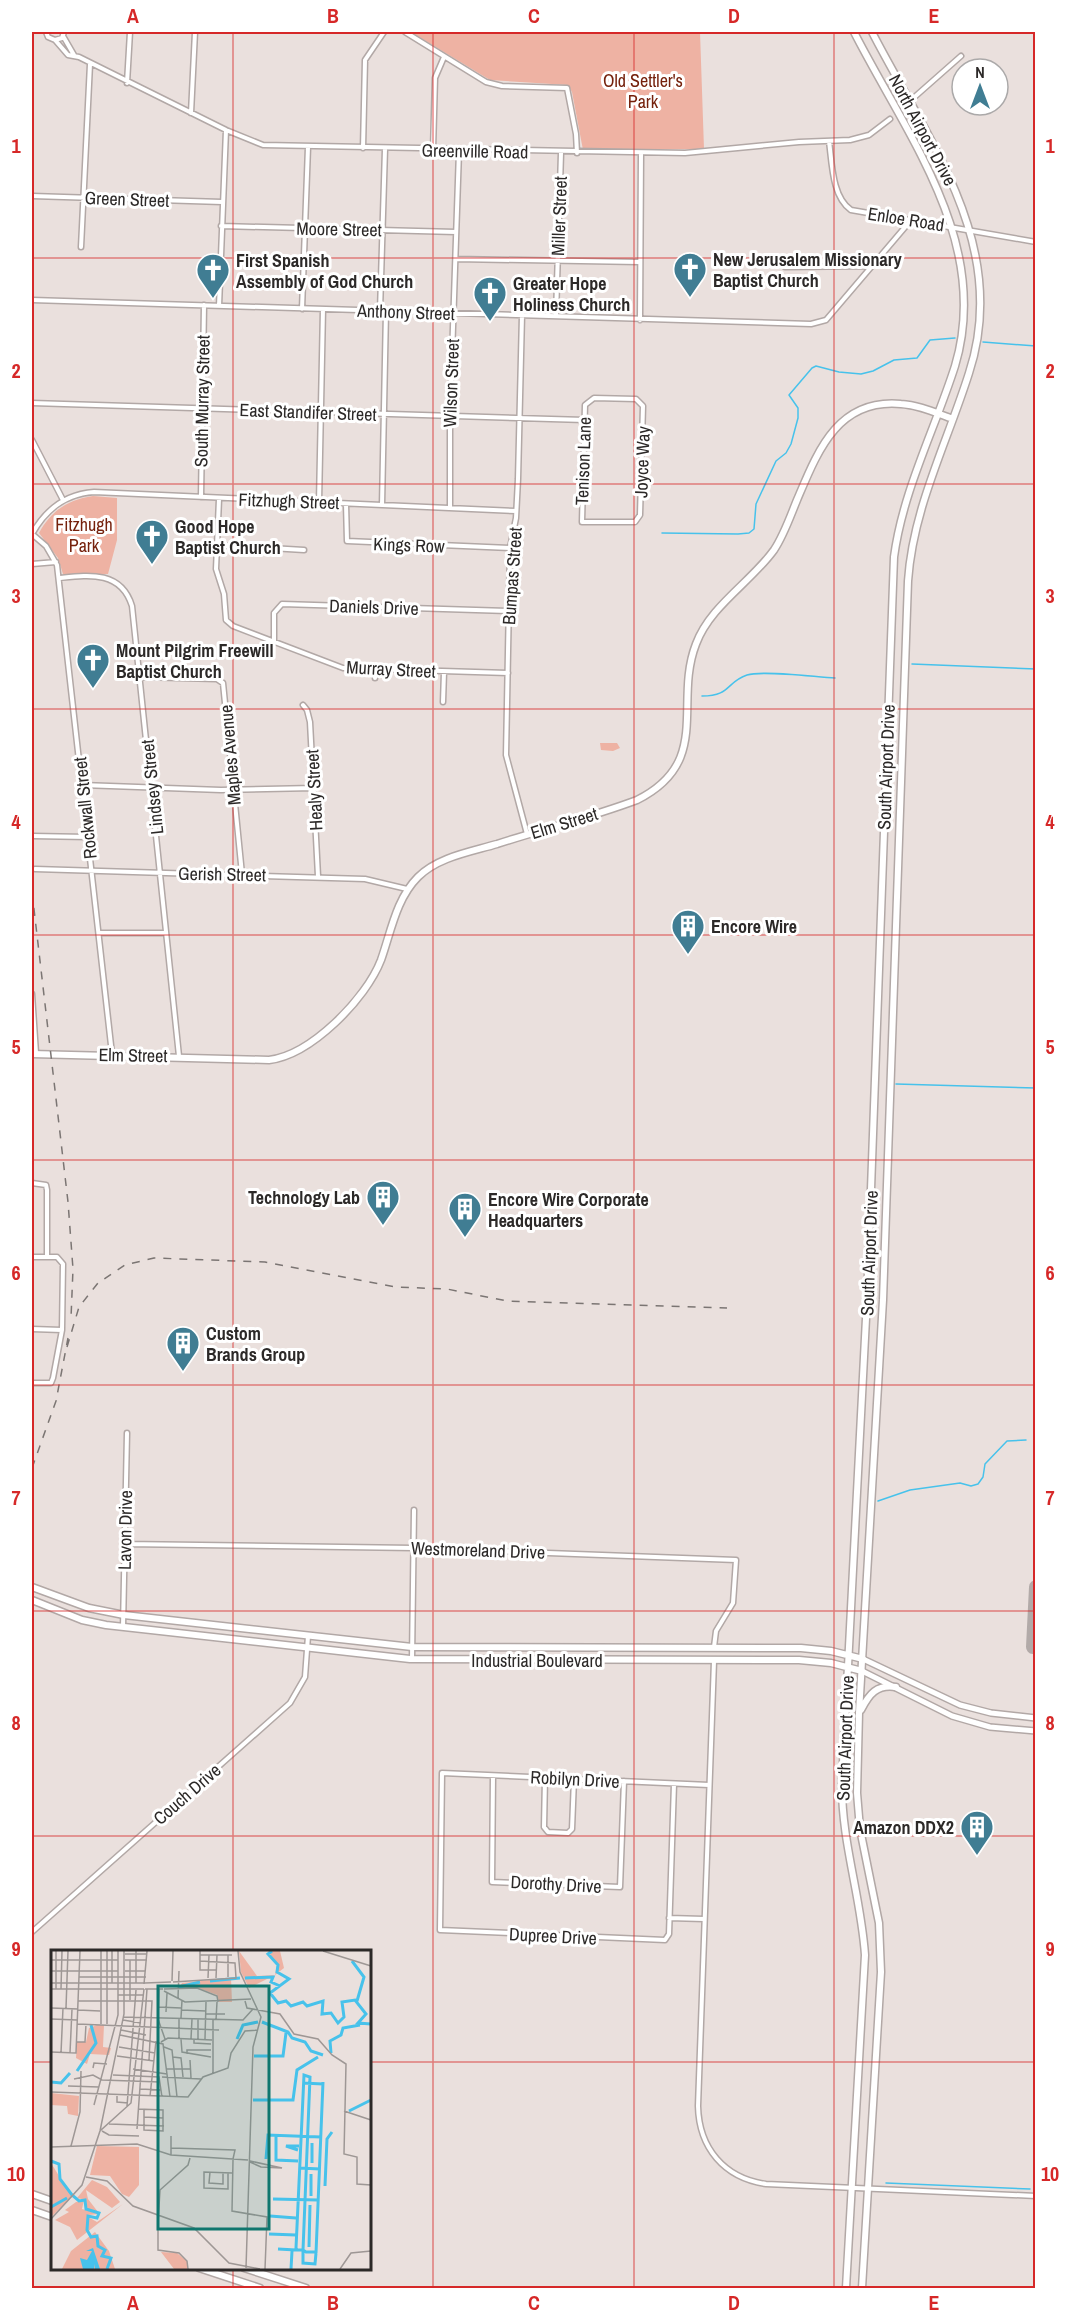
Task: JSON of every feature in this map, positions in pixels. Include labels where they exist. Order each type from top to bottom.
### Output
[{"type":"main road","name":"North Airport Drive","points":[[854,32],[927,171],[953,226]]},
{"type":"main road","name":"North Airport Drive","points":[[872,32],[961,202],[971,230]]},
{"type":"main road","name":"South Airport Drive","points":[[846,2289],[865,1955],[863,1923],[845,1841],[842,1787],[867,1299],[894,557],[901,518],[959,350],[964,321],[964,277],[953,226]]},
{"type":"main road","name":"South Airport Drive","points":[[862,2289],[881,1972],[879,1923],[860,1829],[857,1788],[859,1713],[883,1300],[910,554],[918,517],[970,372],[979,334],[981,284],[971,230]]},
{"type":"main road","name":"Elm Street","points":[[34,1054],[112,1054],[269,1060],[285,1057],[313,1043],[330,1027],[372,977],[408,890],[423,873],[441,862],[637,800],[654,789],[671,772],[685,745],[690,664],[699,637],[710,620],[775,549],[814,459],[830,433],[852,415],[881,404],[908,405],[953,419]]},
{"type":"main road","points":[[867,1299],[883,1300]]},
{"type":"main road","name":"Industrial Boulevard","points":[[32,1587],[89,1608],[124,1615],[412,1647],[816,1649],[863,1659]]},
{"type":"main road","name":"Industrial Boulevard","points":[[32,1600],[82,1620],[123,1628],[412,1659],[805,1660],[848,1666],[862,1671]]},
{"type":"main road","points":[[566,1648],[566,1660]]},
{"type":"main road","points":[[714,1648],[714,1661]]},
{"type":"main road","points":[[859,1713],[866,1700],[877,1689],[896,1687]]},
{"type":"main road","points":[[842,1787],[857,1788]]},
{"type":"main road","points":[[860,2049],[876,2050]]},
{"type":"main road","points":[[32,2194],[51,2202]]},
{"type":"main road","points":[[32,2210],[51,2217]]},
{"type":"main road","points":[[202,2269],[260,2289]]},
{"type":"main road","points":[[247,2269],[306,2289]]},
{"type":"street","points":[[127,83],[130,32]]},
{"type":"street","points":[[191,113],[195,32]]},
{"type":"street","points":[[363,148],[365,60],[384,32]]},
{"type":"street","points":[[405,32],[492,84],[567,88],[570,92],[577,153]]},
{"type":"street","name":"Greenville Road","points":[[45,33],[55,40],[68,55],[74,55],[127,83],[259,145],[561,153],[702,152],[863,137],[890,118]]},
{"type":"street","points":[[55,40],[64,33],[74,55]]},
{"type":"street","points":[[909,101],[961,56]]},
{"type":"street","points":[[433,150],[435,78],[444,57]]},
{"type":"street","points":[[81,247],[90,64]]},
{"type":"street","points":[[219,306],[226,130]]},
{"type":"street","name":"Enloe Road","points":[[829,141],[834,177],[842,204],[851,210],[1035,242]]},
{"type":"street","points":[[303,309],[308,147]]},
{"type":"street","points":[[380,311],[385,149]]},
{"type":"street","name":"Wilson Street","points":[[450,508],[450,415],[459,150]]},
{"type":"street","name":"Miller Street","points":[[556,316],[561,153]]},
{"type":"street","points":[[640,320],[641,154]]},
{"type":"street","name":"Green Street","points":[[32,196],[222,202]]},
{"type":"street","name":"Anthony Street","points":[[32,300],[640,320],[820,322],[826,320],[912,219]]},
{"type":"street","name":"Moore Street","points":[[221,226],[456,232]]},
{"type":"street","points":[[456,259],[639,262]]},
{"type":"street","points":[[785,267],[872,266]]},
{"type":"street","name":"South Murray Street","points":[[201,497],[204,305]]},
{"type":"street","points":[[319,502],[323,309]]},
{"type":"street","points":[[382,505],[386,311]]},
{"type":"street","name":"Bumpas Street","points":[[522,315],[516,511],[510,548],[506,755],[526,834]]},
{"type":"street","name":"Tenison Lane","points":[[582,522],[585,420],[588,401],[594,398],[633,399],[641,403]]},
{"type":"street","name":"East Standifer Street","points":[[32,403],[585,420]]},
{"type":"street","name":"Joyce Way","points":[[582,522],[637,520],[641,501],[644,408],[641,403]]},
{"type":"street","points":[[32,440],[63,500]]},
{"type":"street","name":"Fitzhugh Street","points":[[32,534],[44,516],[63,500],[94,492],[516,511]]},
{"type":"street","name":"Murray Street","points":[[219,499],[217,575],[224,594],[226,620],[233,626],[344,668],[508,673]]},
{"type":"street","name":"Kings Row","points":[[346,504],[345,538],[352,543],[510,548]]},
{"type":"street","name":"Rockwall Street","points":[[32,534],[44,544],[56,562],[59,578],[112,1054]]},
{"type":"street","points":[[218,545],[304,550]]},
{"type":"street","points":[[32,564],[56,562]]},
{"type":"street","name":"Lindsey Street","points":[[59,578],[100,576],[111,579],[125,591],[133,609],[179,1056]]},
{"type":"street","name":"Daniels Drive","points":[[274,642],[274,613],[282,604],[508,611]]},
{"type":"street","points":[[375,670],[375,678]]},
{"type":"street","points":[[443,702],[444,672]]},
{"type":"street","name":"Maples Avenue","points":[[140,677],[222,681],[242,874]]},
{"type":"street","name":"Healy Street","points":[[303,705],[308,710],[310,722],[318,876]]},
{"type":"street","points":[[82,785],[234,789],[314,788]]},
{"type":"street","points":[[32,836],[88,837]]},
{"type":"street","name":"Gerish Street","points":[[35,869],[318,876],[380,881],[408,890]]},
{"type":"street","points":[[99,933],[166,933]]},
{"type":"street","points":[[32,994],[34,1054]]},
{"type":"street","points":[[32,1183],[46,1185],[46,1257]]},
{"type":"street","points":[[32,1257],[57,1257],[63,1264],[62,1330],[51,1383],[32,1383]]},
{"type":"street","points":[[32,1329],[62,1330]]},
{"type":"street","name":"Lavon Drive","points":[[123,1628],[127,1433]]},
{"type":"street","points":[[412,1659],[414,1510]]},
{"type":"street","name":"Westmoreland Drive","points":[[125,1544],[414,1548],[736,1560],[733,1603],[716,1631],[714,1648]]},
{"type":"street","name":"Couch Drive","points":[[32,1932],[287,1707],[301,1686],[308,1636]]},
{"type":"street","name":"Industrial Boulevard","points":[[863,1659],[960,1705],[991,1713],[1035,1718]]},
{"type":"street","points":[[714,1661],[698,2106],[700,2127],[707,2146],[724,2167],[749,2180],[772,2185],[1035,2196]]},
{"type":"street","name":"Industrial Boulevard","points":[[862,1671],[933,1708],[958,1718],[990,1727],[1035,1731]]},
{"type":"street","name":"Robilyn Drive","points":[[442,1773],[709,1785]]},
{"type":"street","name":"Dupree Drive","points":[[442,1773],[440,1930],[662,1941],[668,1936],[674,1784]]},
{"type":"street","name":"Dorothy Drive","points":[[494,1776],[492,1882],[620,1887],[624,1781]]},
{"type":"street","points":[[545,1778],[544,1827],[548,1832],[567,1833],[572,1828],[574,1779]]},
{"type":"street","points":[[669,1918],[704,1919]]},
{"type":"green space","name":"Old Settler's Park","points":[[411,32],[700,32],[704,149],[583,150],[572,92],[568,85],[490,80]]},
{"type":"green space","name":"Fitzhugh Park","points":[[93,496],[117,498],[117,540],[108,574],[63,574],[58,558],[39,533],[49,518],[61,508],[75,500]]},
{"type":"green space","points":[[600,743],[617,743],[620,748],[613,751],[601,750]]},
{"type":"waterway","points":[[662,533],[738,534],[749,533],[754,529],[756,504],[776,461],[786,453],[791,444],[798,418],[798,408],[789,395],[812,368],[816,366],[839,372],[861,374],[873,371],[894,360],[917,358],[930,340],[955,338]]},
{"type":"waterway","points":[[983,342],[1036,346]]},
{"type":"waterway","points":[[912,664],[1036,669]]},
{"type":"waterway","points":[[702,696],[718,694],[747,675],[777,673],[835,678]]},
{"type":"waterway","points":[[896,1084],[1036,1088]]},
{"type":"waterway","points":[[878,1501],[910,1490],[960,1483],[971,1486],[978,1484],[983,1477],[985,1464],[1007,1441],[1026,1440]]},
{"type":"waterway","points":[[886,2183],[1030,2189]]},
{"type":"taxiway","points":[[1033,1647],[1036,1587]]},
{"type":"railway","points":[[32,892],[68,1202],[73,1269],[71,1318]]},
{"type":"railway","points":[[67,1347],[79,1307],[98,1283],[125,1265],[154,1258],[265,1262],[396,1287],[447,1289],[507,1301],[727,1308]]},
{"type":"railway","points":[[32,1468],[56,1401],[68,1338]]},
{"type":"place","name":"New Jerusalem Missionary Baptist Church","points":[[690,298]]},
{"type":"place","name":"First Spanish Assembly of God Church","points":[[213,299]]},
{"type":"place","name":"Greater Hope Holiness Church","points":[[490,322]]},
{"type":"place","name":"Good Hope Baptist Church","points":[[152,565]]},
{"type":"place","name":"Mount Pilgrim Freewill Baptist Church","points":[[93,689]]},
{"type":"place","name":"Encore Wire","points":[[688,955]]},
{"type":"place","name":"Technology Lab","points":[[383,1226]]},
{"type":"place","name":"Encore Wire Corporate Headquarters","points":[[465,1238]]},
{"type":"place","name":"Custom Brands Group","points":[[183,1372]]},
{"type":"place","name":"Amazon DDX2","points":[[977,1856]]}]
